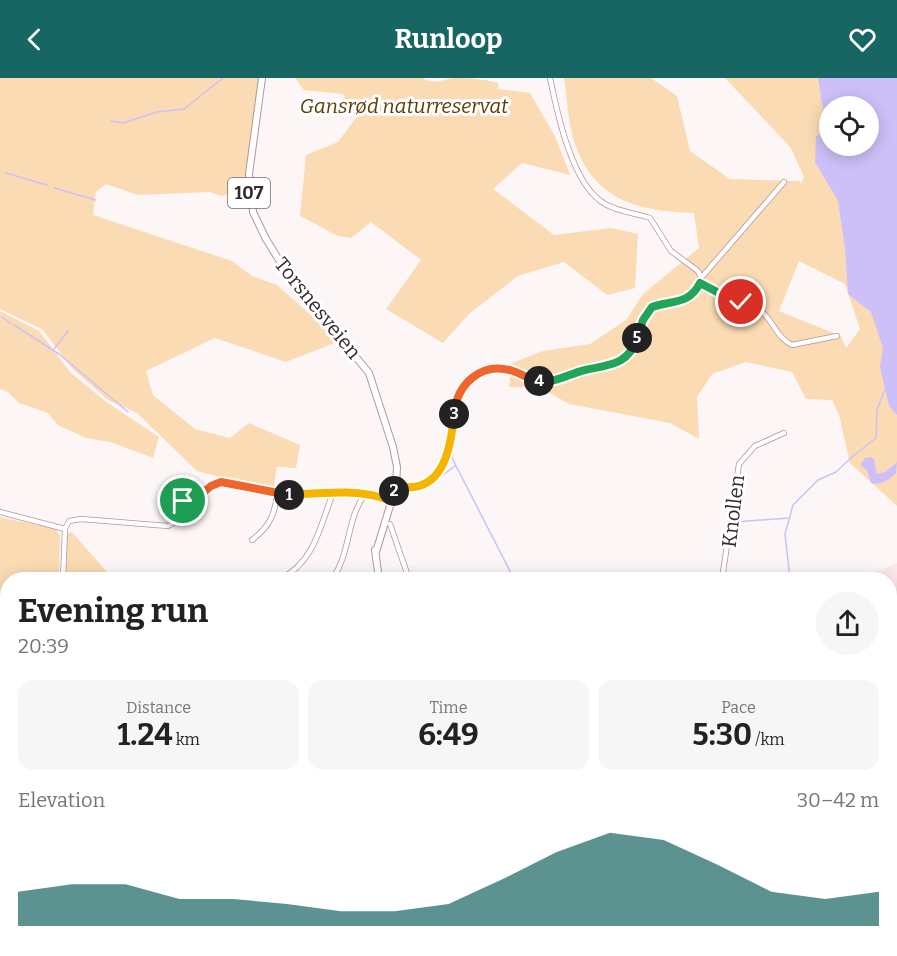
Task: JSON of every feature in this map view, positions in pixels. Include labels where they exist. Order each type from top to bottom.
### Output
[{"type":"main road","name":"Torsnesveien","points":[[262,78],[249,174],[252,207],[266,239],[287,273],[369,373],[376,389],[396,461],[396,486],[392,501],[380,526],[376,552],[378,572]]},
{"type":"street","points":[[550,78],[567,147],[595,195],[611,207],[650,218],[671,251],[698,271],[700,280]]},
{"type":"street","points":[[396,486],[407,488],[422,484],[440,471],[451,443],[455,401],[470,378],[494,369],[511,370],[533,380],[547,382],[584,370],[609,367],[629,354],[647,312],[657,305],[684,301],[692,296],[700,280],[783,182]]},
{"type":"street","points":[[700,280],[762,311],[781,339],[792,345],[837,336]]},
{"type":"street","name":"Knollen","points":[[723,572],[739,464],[755,446],[784,433]]},
{"type":"street","points":[[63,572],[65,529],[69,522],[78,519],[168,526],[178,520],[193,501],[217,483],[277,494],[365,494],[392,501]]},
{"type":"street","points":[[291,572],[311,553],[333,493]]},
{"type":"street","points":[[252,540],[269,525],[274,514],[277,494]]},
{"type":"street","points":[[337,572],[342,566],[350,527],[365,494]]},
{"type":"street","points":[[0,512],[65,529]]},
{"type":"street","points":[[390,524],[407,572]]},
{"type":"shaded area","points":[[818,78],[897,78],[897,415],[889,406],[880,367],[883,348],[871,312],[848,294],[845,249],[838,201],[815,162],[816,136],[819,135],[819,156],[879,156],[879,96],[821,96]]},
{"type":"shaded area","points":[[865,458],[874,459],[877,474],[885,472],[897,462],[896,473],[884,482],[871,483],[867,470],[860,465]]},
{"type":"shaded area","points":[[897,563],[897,572],[876,572]]},
{"type":"green space","points":[[0,78],[260,78],[246,175],[246,191],[221,196],[210,192],[138,195],[106,184],[96,192],[93,215],[232,261],[252,276],[277,285],[340,341],[286,362],[215,338],[146,371],[153,395],[195,429],[230,438],[249,423],[300,445],[296,468],[277,467],[273,491],[197,471],[137,413],[108,400],[72,368],[42,329],[0,309]]},
{"type":"green space","name":"Gansrød naturreservat","points":[[295,78],[422,78],[434,82],[454,78],[471,79],[498,83],[498,89],[530,93],[555,136],[570,175],[522,163],[493,189],[554,235],[611,228],[638,234],[635,288],[607,295],[564,262],[518,276],[469,314],[443,343],[386,309],[421,260],[371,222],[351,238],[338,236],[300,216],[306,155],[338,142],[356,118],[343,94],[304,90]]},
{"type":"green space","points":[[564,78],[651,78],[677,96],[690,151],[730,179],[800,181],[801,184],[804,177],[791,148],[725,78],[897,78],[897,506],[850,463],[839,415],[832,400],[806,399],[792,372],[746,362],[712,374],[697,397],[699,439],[670,423],[569,404],[541,388],[509,387],[512,363],[543,351],[590,344],[626,320],[643,294],[699,248],[694,213],[673,212],[635,205],[604,188],[592,176],[581,159],[573,138]],"holes":[[[799,261],[845,284],[860,329],[846,348],[841,336],[779,311]]]},
{"type":"green space","points":[[0,311],[39,331],[70,372],[105,401],[159,437],[153,458],[110,442],[86,438],[58,425],[48,413],[19,403],[8,392],[0,389]]},
{"type":"green space","points":[[0,517],[56,529],[60,536],[59,572],[0,572]]},
{"type":"green space","points":[[72,532],[107,572],[66,572],[67,534]]},
{"type":"waterway","points":[[111,121],[123,123],[157,112],[184,109],[223,78]]},
{"type":"waterway","points":[[6,173],[47,185]]},
{"type":"waterway","points":[[54,188],[96,200]]},
{"type":"waterway","points":[[2,317],[11,324]]},
{"type":"waterway","points":[[14,325],[59,354],[128,412]]},
{"type":"waterway","points":[[54,349],[68,331]]},
{"type":"waterway","points":[[853,456],[876,438],[877,410],[885,389]]},
{"type":"waterway","points":[[461,395],[452,458],[510,572]]},
{"type":"waterway","points":[[789,572],[785,534],[793,505],[818,480],[836,472],[852,457]]},
{"type":"waterway","points":[[428,486],[455,466]]},
{"type":"waterway","points":[[734,522],[790,518]]},
{"type":"route","points":[[183,501],[185,499],[193,501],[211,486],[221,482],[283,495],[348,493],[377,495],[392,501],[396,486],[407,488],[422,484],[440,471],[451,443],[455,401],[470,378],[494,369],[511,370],[533,380],[547,382],[584,370],[609,367],[620,362],[629,354],[636,342],[643,320],[652,307],[684,301],[692,296],[700,283],[741,302]]}]
